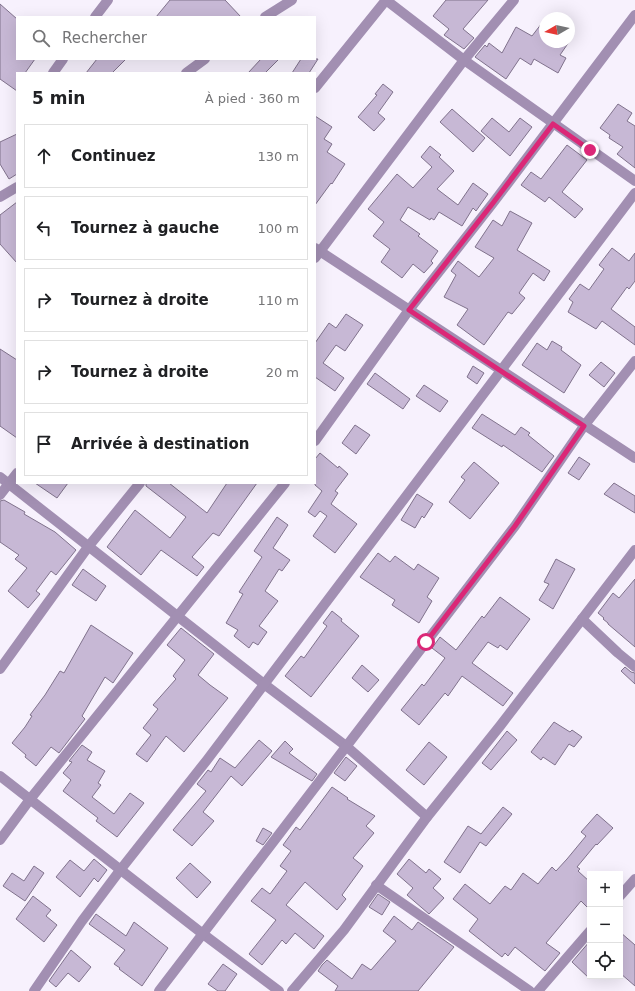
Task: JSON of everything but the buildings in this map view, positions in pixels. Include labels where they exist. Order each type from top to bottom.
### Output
[{"type":"street","points":[[96,16],[108,0]]},
{"type":"street","points":[[267,16],[292,0]]},
{"type":"street","points":[[316,87],[386,0],[464,60],[635,181]]},
{"type":"street","points":[[514,0],[464,60],[317,252],[409,310],[635,458]]},
{"type":"street","points":[[316,440],[409,310],[493,203],[635,15]]},
{"type":"street","points":[[54,72],[62,60]]},
{"type":"street","points":[[187,72],[204,60]]},
{"type":"street","points":[[0,197],[16,188]]},
{"type":"street","points":[[34,991],[82,921],[121,869],[207,760],[635,193]]},
{"type":"street","points":[[159,991],[281,834],[346,746],[515,526],[584,426],[635,361]]},
{"type":"street","points":[[0,495],[16,474]]},
{"type":"street","points":[[0,476],[88,547],[346,746],[427,817]]},
{"type":"street","points":[[0,669],[88,547],[139,484]]},
{"type":"street","points":[[0,840],[31,798],[284,484]]},
{"type":"street","points":[[292,991],[344,930],[427,817],[500,726],[635,550]]},
{"type":"street","points":[[582,619],[618,653],[635,666]]},
{"type":"street","points":[[0,776],[31,798],[203,934],[279,991]]},
{"type":"street","points":[[623,893],[635,879]]},
{"type":"street","points":[[376,885],[530,991]]},
{"type":"street","points":[[538,991],[587,934]]},
{"type":"route","points":[[426,642],[515,526],[584,426],[409,310],[553,124],[590,150]]}]
